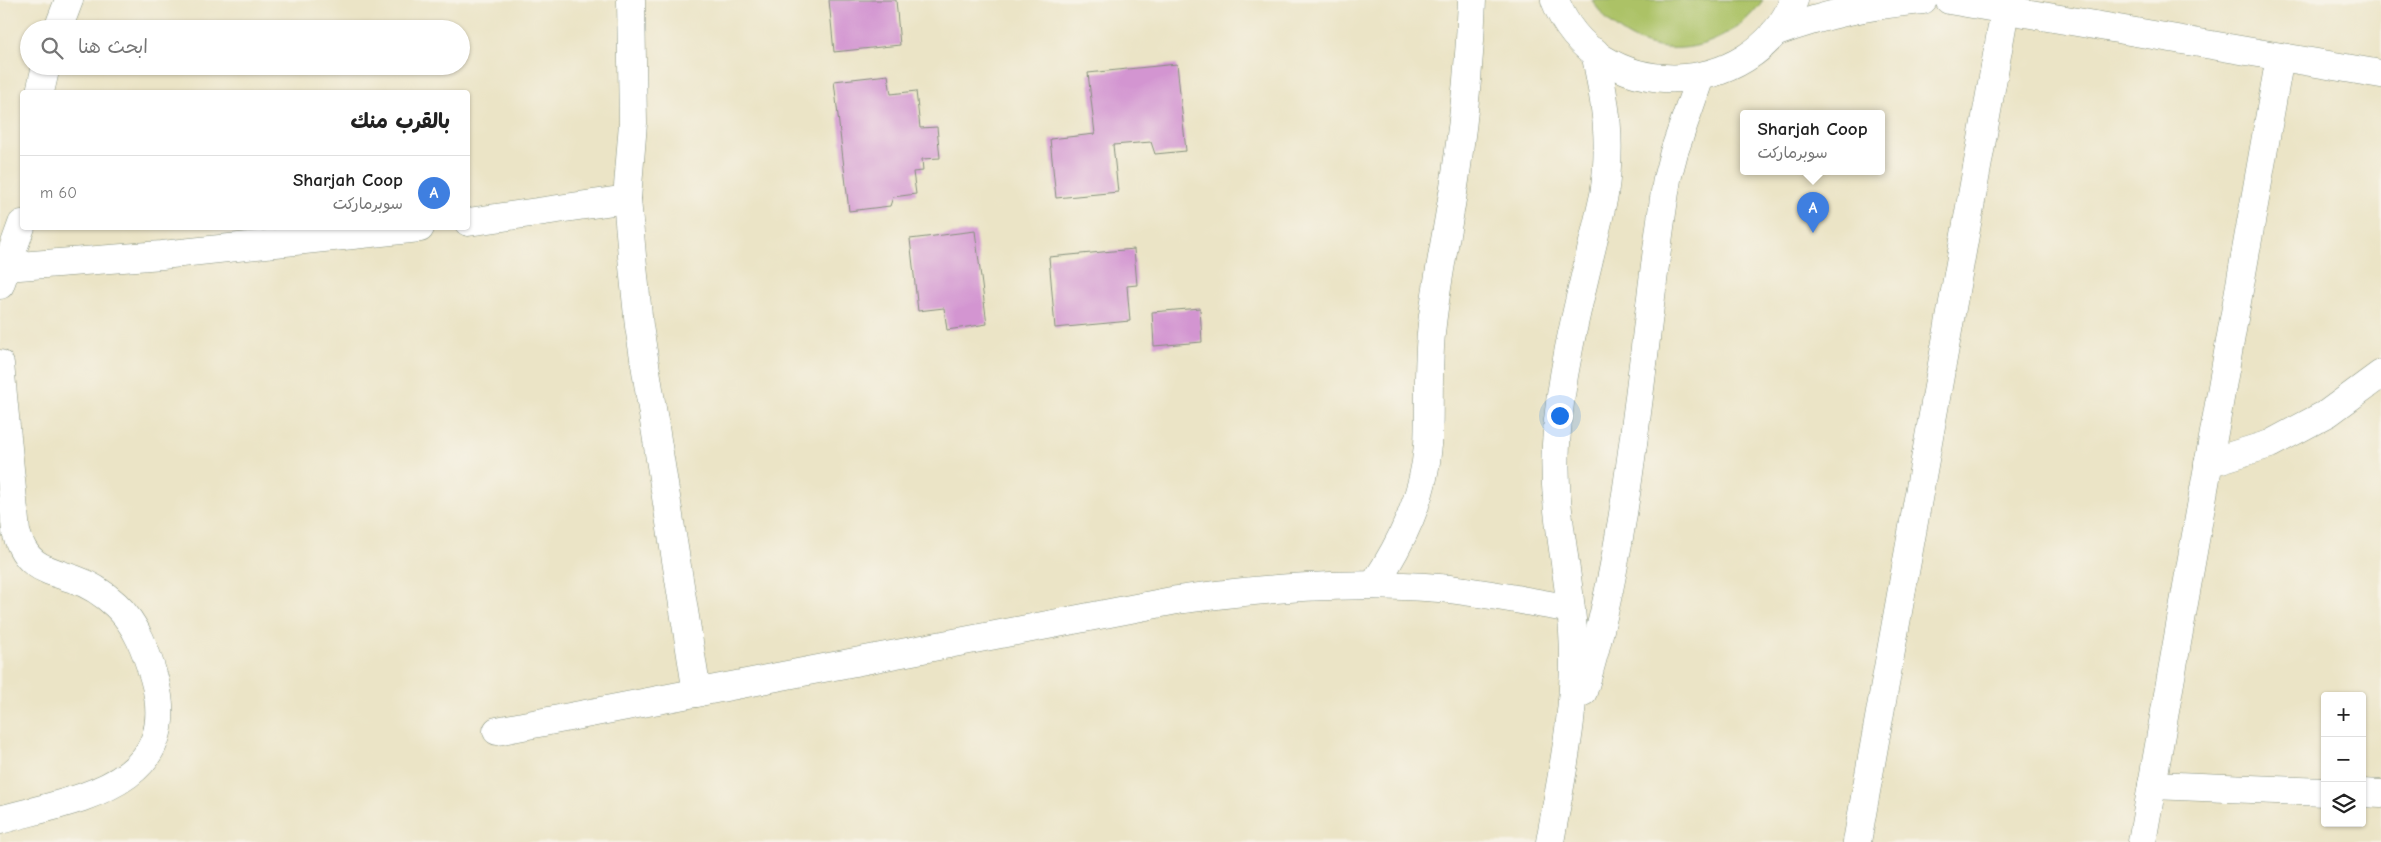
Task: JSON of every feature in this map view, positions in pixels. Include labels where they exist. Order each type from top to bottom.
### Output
[{"type":"street","points":[[61,20],[69,0]]},
{"type":"street","points":[[631,0],[633,123],[627,200],[639,326],[697,693]]},
{"type":"street","points":[[1374,585],[1400,542],[1419,496],[1424,472],[1428,431],[1432,324],[1457,166],[1470,54],[1472,0]]},
{"type":"street","points":[[1556,0],[1574,32],[1595,52],[1614,64],[1634,73],[1656,78],[1678,79],[1700,77],[1728,68],[1753,53],[1774,33],[1790,11],[1794,0]]},
{"type":"street","points":[[1774,33],[1838,12],[1872,5],[1923,0]]},
{"type":"street","points":[[1949,0],[2381,74]]},
{"type":"street","points":[[1857,842],[2005,10]]},
{"type":"street","points":[[1550,842],[1568,741],[1573,666],[1570,609],[1558,527],[1556,444],[1567,362],[1604,195],[1608,166],[1609,138],[1606,105],[1595,52]]},
{"type":"street","points":[[2142,842],[2280,58]]},
{"type":"street","points":[[40,90],[44,75]]},
{"type":"street","points":[[1568,741],[1590,668],[1617,545],[1667,179],[1674,152],[1700,77]]},
{"type":"street","points":[[470,222],[627,200]]},
{"type":"street","points":[[20,229],[3,276],[201,251],[401,230]]},
{"type":"street","points":[[0,364],[16,532],[20,543],[32,562],[47,571],[76,579],[97,590],[116,605],[129,620],[140,637],[147,656],[158,691],[159,708],[154,740],[146,755],[126,778],[102,791],[0,820]]},
{"type":"street","points":[[2208,463],[2270,444],[2328,413],[2381,374]]},
{"type":"street","points":[[497,731],[1177,600],[1242,591],[1298,586],[1374,585],[1449,590],[1505,597],[1570,609]]},
{"type":"street","points":[[2152,785],[2321,792]]},
{"type":"street","points":[[2366,793],[2381,794]]},
{"type":"green space","points":[[1592,0],[1763,0],[1745,21],[1723,36],[1700,45],[1676,48],[1653,46],[1630,37],[1609,22]]},
{"type":"building","points":[[829,0],[896,0],[900,45],[834,52]]},
{"type":"building","points":[[1177,64],[1186,151],[1155,154],[1151,142],[1113,145],[1118,192],[1056,198],[1050,139],[1095,134],[1088,73]]},
{"type":"building","points":[[888,75],[891,94],[916,91],[920,128],[937,127],[940,158],[922,159],[923,171],[913,172],[916,194],[893,197],[890,206],[849,211],[834,81]]},
{"type":"building","points":[[975,231],[987,324],[947,330],[944,308],[918,311],[910,239]]},
{"type":"building","points":[[1134,249],[1137,285],[1127,286],[1130,321],[1055,328],[1049,257]]},
{"type":"building","points":[[1200,308],[1202,342],[1154,346],[1152,312]]},
{"type":"place","name":"Sharjah Coop","points":[[1813,233]]}]
